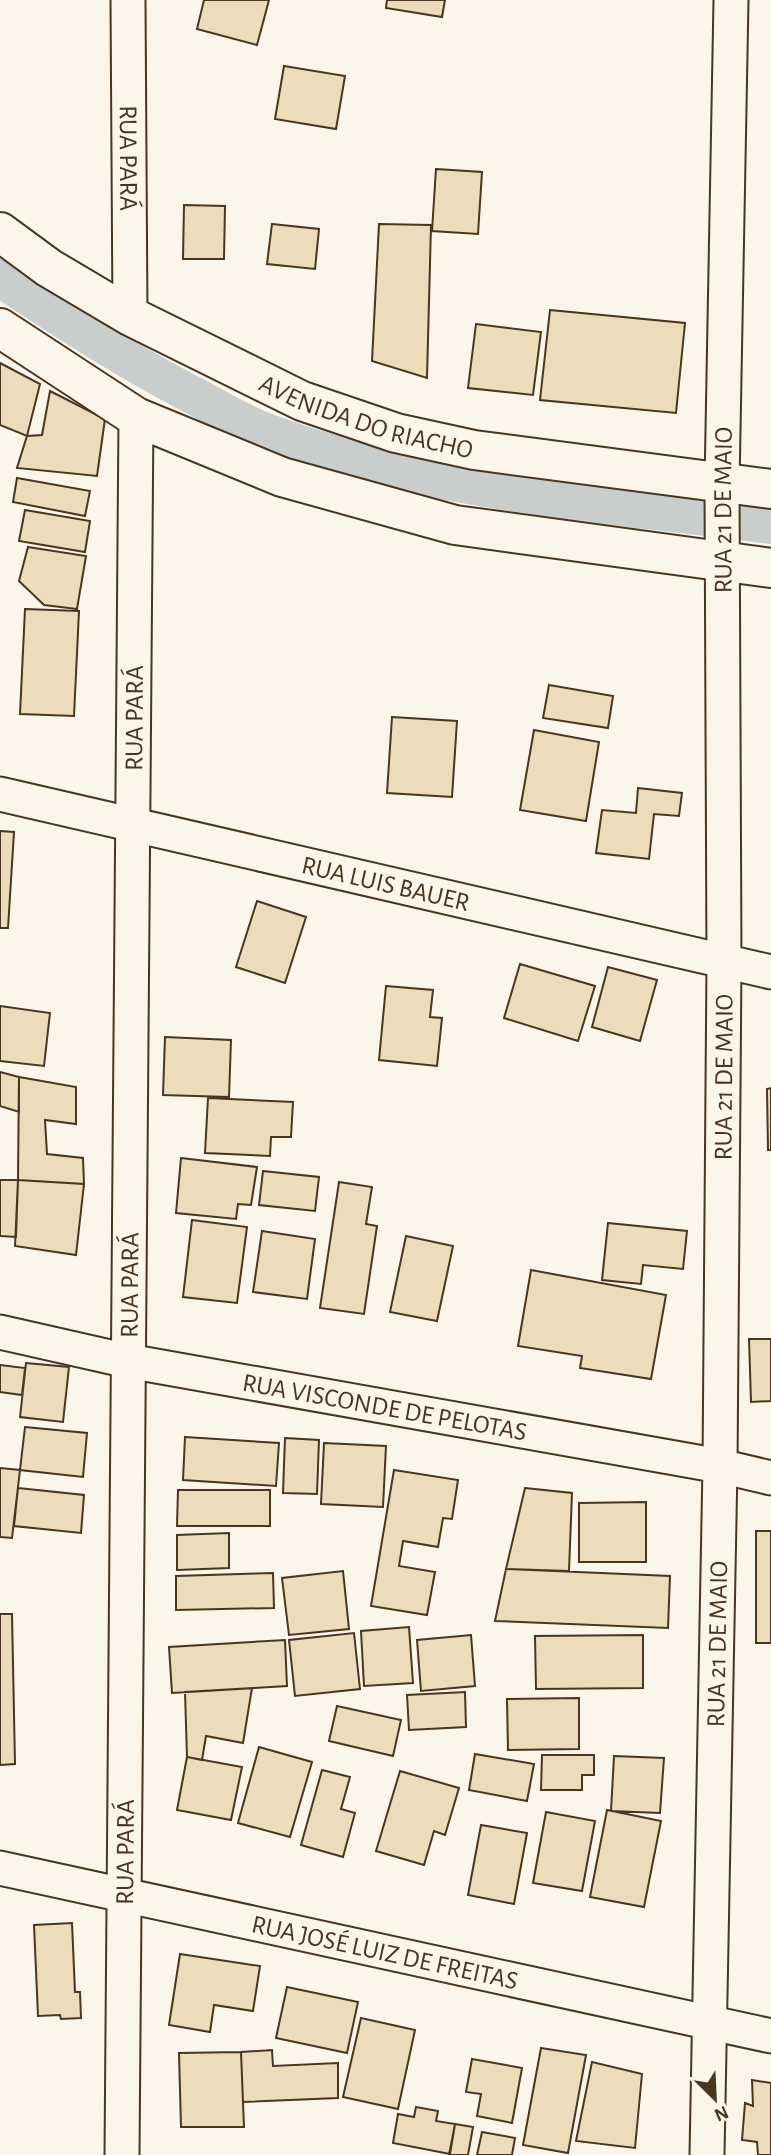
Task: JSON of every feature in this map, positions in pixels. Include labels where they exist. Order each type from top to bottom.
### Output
[{"type":"main road","name":"AVENIDA DO RIACHO","points":[[0,232],[49,268],[130,316],[302,401],[396,433],[474,450],[723,525],[771,568]]},
{"type":"main road","name":"AVENIDA DO RIACHO","points":[[0,328],[16,341],[136,417],[282,477],[455,525],[723,525],[771,489]]},
{"type":"street","name":"RUA PARÁ","points":[[128,0],[130,316]]},
{"type":"street","name":"RUA 21 DE MAIO","points":[[707,2155],[720,1466],[724,962],[723,525],[731,0]]},
{"type":"street","name":"RUA PARÁ","points":[[122,2155],[136,417]]},
{"type":"street","name":"RUA LUIS BAUER","points":[[0,794],[771,972]]},
{"type":"street","name":"RUA VISCONDE DE PELOTAS","points":[[0,1332],[128,1361],[720,1466],[771,1478]]},
{"type":"street","name":"RUA JOSÉ LUIZ DE FREITAS","points":[[0,1868],[771,2036]]},
{"type":"building","points":[[204,0],[269,0],[257,45],[197,29]]},
{"type":"building","points":[[387,0],[445,0],[442,17],[386,8]]},
{"type":"building","points":[[284,66],[345,76],[336,129],[275,119]]},
{"type":"building","points":[[436,169],[482,172],[478,234],[432,231]]},
{"type":"building","points":[[184,205],[225,206],[224,259],[183,259]]},
{"type":"building","points":[[272,224],[319,229],[315,269],[267,264]]},
{"type":"building","points":[[379,224],[431,225],[427,378],[372,361]]},
{"type":"building","points":[[550,310],[685,323],[676,413],[540,400]]},
{"type":"building","points":[[476,324],[541,332],[533,395],[468,388]]},
{"type":"building","points":[[0,363],[40,384],[27,436],[0,425]]},
{"type":"building","points":[[50,391],[105,419],[97,476],[17,468],[27,436],[42,435]]},
{"type":"building","points":[[17,478],[90,491],[85,516],[13,502]]},
{"type":"building","points":[[25,510],[90,521],[85,552],[19,541]]},
{"type":"building","points":[[28,547],[86,556],[77,609],[44,605],[19,581]]},
{"type":"building","points":[[25,609],[79,611],[74,716],[20,714]]},
{"type":"building","points":[[549,685],[613,696],[608,728],[543,718]]},
{"type":"building","points":[[392,717],[457,721],[452,797],[387,793]]},
{"type":"building","points":[[534,730],[599,742],[586,821],[520,810]]},
{"type":"building","points":[[638,788],[682,793],[679,816],[654,814],[649,859],[596,853],[602,810],[636,813]]},
{"type":"building","points":[[0,831],[14,832],[8,928],[0,928]]},
{"type":"building","points":[[257,901],[306,917],[285,983],[236,967]]},
{"type":"building","points":[[520,964],[595,986],[578,1041],[504,1018]]},
{"type":"building","points":[[608,967],[657,980],[640,1041],[592,1027]]},
{"type":"building","points":[[386,986],[433,990],[430,1017],[442,1018],[437,1066],[379,1060]]},
{"type":"building","points":[[0,1006],[50,1013],[44,1066],[0,1061]]},
{"type":"building","points":[[165,1037],[231,1040],[229,1097],[163,1095]]},
{"type":"building","points":[[0,1072],[19,1077],[19,1112],[0,1106]]},
{"type":"building","points":[[19,1077],[76,1087],[76,1124],[45,1120],[47,1154],[83,1158],[84,1184],[18,1180]]},
{"type":"building","points":[[771,1088],[771,1150],[768,1150],[767,1089]]},
{"type":"building","points":[[208,1098],[293,1102],[291,1137],[271,1137],[270,1156],[205,1153]]},
{"type":"building","points":[[181,1158],[257,1167],[251,1205],[238,1204],[236,1219],[176,1213]]},
{"type":"building","points":[[263,1171],[319,1177],[315,1211],[259,1205]]},
{"type":"building","points":[[0,1180],[18,1180],[16,1237],[0,1236]]},
{"type":"building","points":[[18,1180],[84,1184],[76,1255],[15,1246]]},
{"type":"building","points":[[339,1182],[372,1187],[366,1224],[377,1226],[364,1314],[320,1308]]},
{"type":"building","points":[[192,1220],[247,1227],[237,1303],[183,1297]]},
{"type":"building","points":[[608,1223],[687,1231],[683,1269],[643,1265],[641,1284],[602,1280]]},
{"type":"building","points":[[262,1231],[315,1239],[307,1299],[253,1292]]},
{"type":"building","points":[[406,1236],[453,1246],[437,1321],[390,1312]]},
{"type":"building","points":[[531,1270],[666,1295],[651,1379],[580,1368],[582,1356],[518,1346]]},
{"type":"building","points":[[749,1339],[771,1339],[771,1401],[751,1402]]},
{"type":"building","points":[[26,1363],[69,1367],[63,1422],[20,1417]]},
{"type":"building","points":[[0,1365],[25,1368],[22,1395],[0,1392]]},
{"type":"building","points":[[25,1427],[87,1433],[83,1477],[20,1470]]},
{"type":"building","points":[[185,1437],[279,1443],[276,1486],[183,1480]]},
{"type":"building","points":[[285,1438],[319,1440],[317,1494],[283,1493]]},
{"type":"building","points":[[324,1443],[386,1446],[383,1507],[321,1504]]},
{"type":"building","points":[[0,1468],[20,1470],[12,1538],[0,1537]]},
{"type":"building","points":[[394,1470],[458,1480],[452,1519],[443,1518],[438,1547],[403,1541],[399,1566],[435,1572],[427,1615],[371,1606]]},
{"type":"building","points":[[18,1488],[84,1495],[81,1533],[14,1526]]},
{"type":"building","points":[[525,1488],[572,1493],[569,1571],[506,1569]]},
{"type":"building","points":[[178,1490],[270,1490],[270,1526],[177,1526]]},
{"type":"building","points":[[646,1502],[646,1562],[579,1562],[579,1503]]},
{"type":"building","points":[[756,1531],[771,1531],[771,1643],[756,1643]]},
{"type":"building","points":[[229,1533],[229,1568],[177,1570],[177,1535]]},
{"type":"building","points":[[506,1569],[670,1576],[668,1628],[495,1621]]},
{"type":"building","points":[[343,1571],[349,1629],[289,1635],[282,1578]]},
{"type":"building","points":[[273,1573],[274,1608],[176,1610],[176,1576]]},
{"type":"building","points":[[0,1614],[12,1614],[15,1764],[0,1765]]},
{"type":"building","points":[[409,1627],[413,1683],[364,1686],[361,1631]]},
{"type":"building","points":[[354,1633],[360,1689],[295,1696],[289,1640]]},
{"type":"building","points":[[471,1635],[475,1686],[421,1691],[417,1640]]},
{"type":"building","points":[[643,1635],[643,1688],[536,1689],[535,1636]]},
{"type":"building","points":[[285,1640],[287,1686],[172,1693],[169,1647]]},
{"type":"building","points":[[252,1688],[243,1743],[206,1736],[202,1760],[187,1757],[185,1692]]},
{"type":"building","points":[[465,1692],[466,1727],[409,1730],[407,1695]]},
{"type":"building","points":[[579,1698],[579,1749],[508,1750],[507,1699]]},
{"type":"building","points":[[337,1706],[401,1720],[393,1756],[329,1741]]},
{"type":"building","points":[[259,1747],[312,1762],[290,1837],[238,1823]]},
{"type":"building","points":[[475,1754],[534,1764],[527,1801],[469,1790]]},
{"type":"building","points":[[542,1755],[594,1755],[594,1775],[582,1775],[582,1790],[541,1790]]},
{"type":"building","points":[[614,1756],[664,1758],[660,1813],[611,1811]]},
{"type":"building","points":[[187,1757],[242,1767],[231,1820],[177,1810]]},
{"type":"building","points":[[322,1770],[350,1777],[341,1809],[355,1813],[343,1857],[301,1845]]},
{"type":"building","points":[[400,1771],[459,1788],[445,1835],[434,1831],[424,1865],[376,1851]]},
{"type":"building","points":[[607,1810],[661,1821],[644,1907],[590,1897]]},
{"type":"building","points":[[546,1812],[595,1821],[582,1891],[533,1883]]},
{"type":"building","points":[[481,1825],[527,1833],[514,1904],[468,1895]]},
{"type":"building","points":[[72,1923],[75,1992],[80,1992],[81,2018],[38,2016],[34,1925]]},
{"type":"building","points":[[180,1954],[260,1966],[253,2011],[214,2005],[210,2032],[169,2025]]},
{"type":"building","points":[[287,1987],[358,2002],[347,2053],[276,2038]]},
{"type":"building","points":[[361,2018],[415,2030],[398,2109],[343,2097]]},
{"type":"building","points":[[541,2048],[586,2055],[568,2153],[523,2145]]},
{"type":"building","points":[[272,2050],[273,2066],[338,2063],[338,2098],[243,2102],[241,2052]]},
{"type":"building","points":[[241,2052],[244,2127],[181,2127],[179,2053]]},
{"type":"building","points":[[472,2059],[522,2068],[512,2123],[477,2116],[481,2094],[466,2092]]},
{"type":"building","points":[[592,2062],[642,2074],[635,2148],[576,2141]]},
{"type":"building","points":[[752,2080],[771,2083],[771,2155],[758,2155],[757,2142],[742,2140],[745,2103],[753,2106]]},
{"type":"building","points":[[416,2107],[438,2111],[436,2121],[455,2124],[450,2154],[393,2143],[398,2114],[414,2117]]},
{"type":"building","points":[[455,2124],[473,2127],[468,2155],[449,2155]]},
{"type":"building","points":[[482,2132],[515,2138],[512,2155],[477,2155]]},
{"type":"waterway","points":[[0,278],[126,358],[227,414],[266,432],[327,452],[389,469],[516,493],[771,525]]}]
